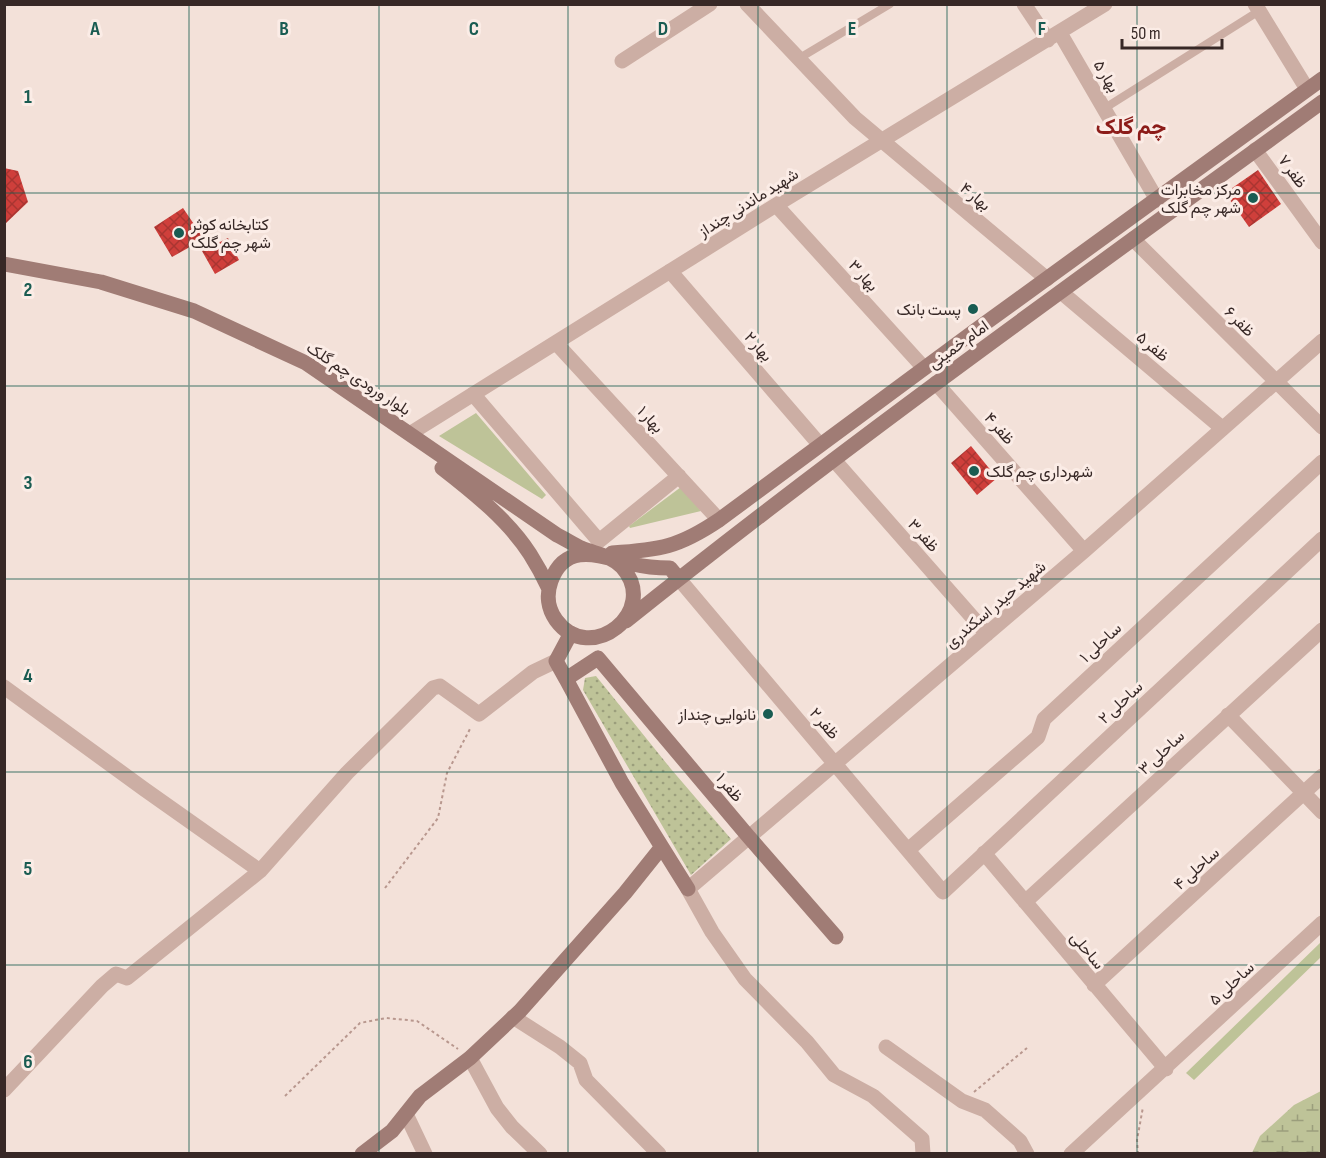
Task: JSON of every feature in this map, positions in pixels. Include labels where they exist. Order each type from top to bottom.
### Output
[{"type":"street","points":[[622,61],[691,9],[710,4]]},
{"type":"street","name":"بهار ۴","points":[[747,4],[855,118],[1047,279]]},
{"type":"street","name":"بهار ۵","points":[[1024,4],[1054,36],[1105,108],[1157,200]]},
{"type":"street","name":"شهید ماندنی چنداز","points":[[411,433],[776,205],[1106,4]]},
{"type":"street","points":[[1257,8],[1307,89]]},
{"type":"street","name":"امام خمینی","points":[[600,554],[670,546],[686,541],[719,520],[1322,79]]},
{"type":"street","name":"امام خمینی","points":[[621,624],[936,383],[1322,102]]},
{"type":"street","name":"ظفر ۷","points":[[1256,150],[1322,242]]},
{"type":"street","points":[[1180,183],[1190,197]]},
{"type":"street","name":"بهار ۳","points":[[776,205],[924,368]]},
{"type":"street","name":"ظفر ۶","points":[[1133,239],[1322,427]]},
{"type":"street","name":"بلوار ورودی چم گلک","points":[[4,264],[101,282],[194,311],[306,363],[557,535],[583,549],[600,554]]},
{"type":"street","name":"بهار ۲","points":[[670,271],[820,445]]},
{"type":"street","name":"بلوار ورودی چم گلک","points":[[4,272],[100,290],[189,319],[302,368],[443,468],[474,493],[514,533],[530,553],[548,587]]},
{"type":"street","name":"ظفر ۵","points":[[1061,292],[1222,428]]},
{"type":"street","name":"شهید حیدر اسکندری","points":[[688,890],[748,836],[1084,551],[1322,341]]},
{"type":"street","name":"بهار ۱","points":[[556,343],[719,520]]},
{"type":"street","points":[[924,368],[936,383]]},
{"type":"street","name":"ظفر ۴","points":[[936,383],[1084,551]]},
{"type":"street","points":[[473,394],[599,541],[679,476]]},
{"type":"street","name":"ظفر ۳","points":[[834,460],[987,634]]},
{"type":"street","name":"ساحلی ۱","points":[[908,850],[1038,737],[1044,719],[1322,462]]},
{"type":"street","points":[[514,533],[526,535],[532,530],[533,526],[528,514]]},
{"type":"street","name":"ساحلی ۲","points":[[943,891],[1322,539]]},
{"type":"street","points":[[600,554],[612,559],[629,577],[633,589],[633,602],[629,614],[611,633],[598,637],[584,637],[571,633],[560,625],[552,614],[548,601],[548,587],[553,575],[573,556],[586,553],[600,554],[633,564],[669,568],[679,579]]},
{"type":"street","name":"ظفر ۲","points":[[679,579],[943,891]]},
{"type":"street","name":"ساحلی ۳","points":[[1025,902],[1322,630]]},
{"type":"street","points":[[4,1090],[102,986],[116,974],[127,978],[260,870],[347,773],[433,688],[440,686],[479,714],[533,672],[556,660],[571,633]]},
{"type":"street","points":[[566,679],[598,658],[598,637]]},
{"type":"street","name":"ظفر ۱","points":[[598,658],[836,937]]},
{"type":"street","points":[[556,660],[622,783],[712,932],[744,979],[807,1041],[834,1075],[873,1096],[921,1139],[923,1154]]},
{"type":"street","points":[[4,687],[260,870]]},
{"type":"street","points":[[1228,715],[1322,812]]},
{"type":"street","name":"ساحلی ۴","points":[[1094,985],[1322,776]]},
{"type":"street","points":[[362,1154],[392,1131],[420,1096],[470,1058],[513,1017],[625,893],[661,848]]},
{"type":"street","name":"ساحلی","points":[[984,853],[1166,1069]]},
{"type":"street","name":"ساحلی ۵","points":[[1071,1154],[1322,923]]},
{"type":"street","points":[[513,1017],[560,1047],[580,1064],[586,1080],[659,1154]]},
{"type":"street","points":[[886,1047],[962,1101],[985,1110],[1020,1141],[1027,1154]]},
{"type":"street","points":[[470,1058],[497,1108],[512,1127],[540,1154]]},
{"type":"street","points":[[406,1114],[424,1154]]},
{"type":"lane","points":[[798,59],[890,4]]},
{"type":"lane","points":[[1105,108],[1257,8]]},
{"type":"path","points":[[385,888],[438,818],[447,773],[479,714]]},
{"type":"path","points":[[285,1096],[360,1023],[386,1017],[417,1021],[470,1058]]},
{"type":"path","points":[[962,1101],[1027,1048]]},
{"type":"path","points":[[1138,1154],[1137,1140],[1144,1107]]},
{"type":"green space","points":[[476,413],[546,495],[542,499],[439,436]]},
{"type":"green space","points":[[681,487],[701,511],[630,528],[629,526]]},
{"type":"green space","points":[[596,676],[731,839],[691,875],[583,690],[585,678]]},
{"type":"green space","points":[[1321,942],[1321,957],[1194,1080],[1186,1073]]},
{"type":"green space","points":[[1321,1091],[1321,1153],[1252,1153],[1260,1136],[1294,1105]]},
{"type":"building","points":[[4,168],[18,171],[28,202],[4,225]]},
{"type":"building","name":"مرکز مخابرات شهر چم گلک","points":[[1258,170],[1281,204],[1249,227],[1225,193]]},
{"type":"building","name":"کتابخانه کوثر شهر چم گلک","points":[[183,208],[204,239],[172,257],[154,227]]},
{"type":"building","points":[[228,238],[239,260],[215,274],[202,251]]},
{"type":"building","name":"شهرداری چم گلک","points":[[971,446],[997,478],[977,495],[951,463]]},
{"type":"place","name":"مرکز مخابرات شهر چم گلک","points":[[1253,198]]},
{"type":"place","name":"کتابخانه کوثر شهر چم گلک","points":[[179,233]]},
{"type":"place","name":"پست بانک","points":[[973,309]]},
{"type":"place","name":"شهرداری چم گلک","points":[[974,471]]},
{"type":"place","name":"نانوایی چنداز","points":[[768,714]]},
{"type":"district","name":"چم گلک","points":[[1131,126]]}]
